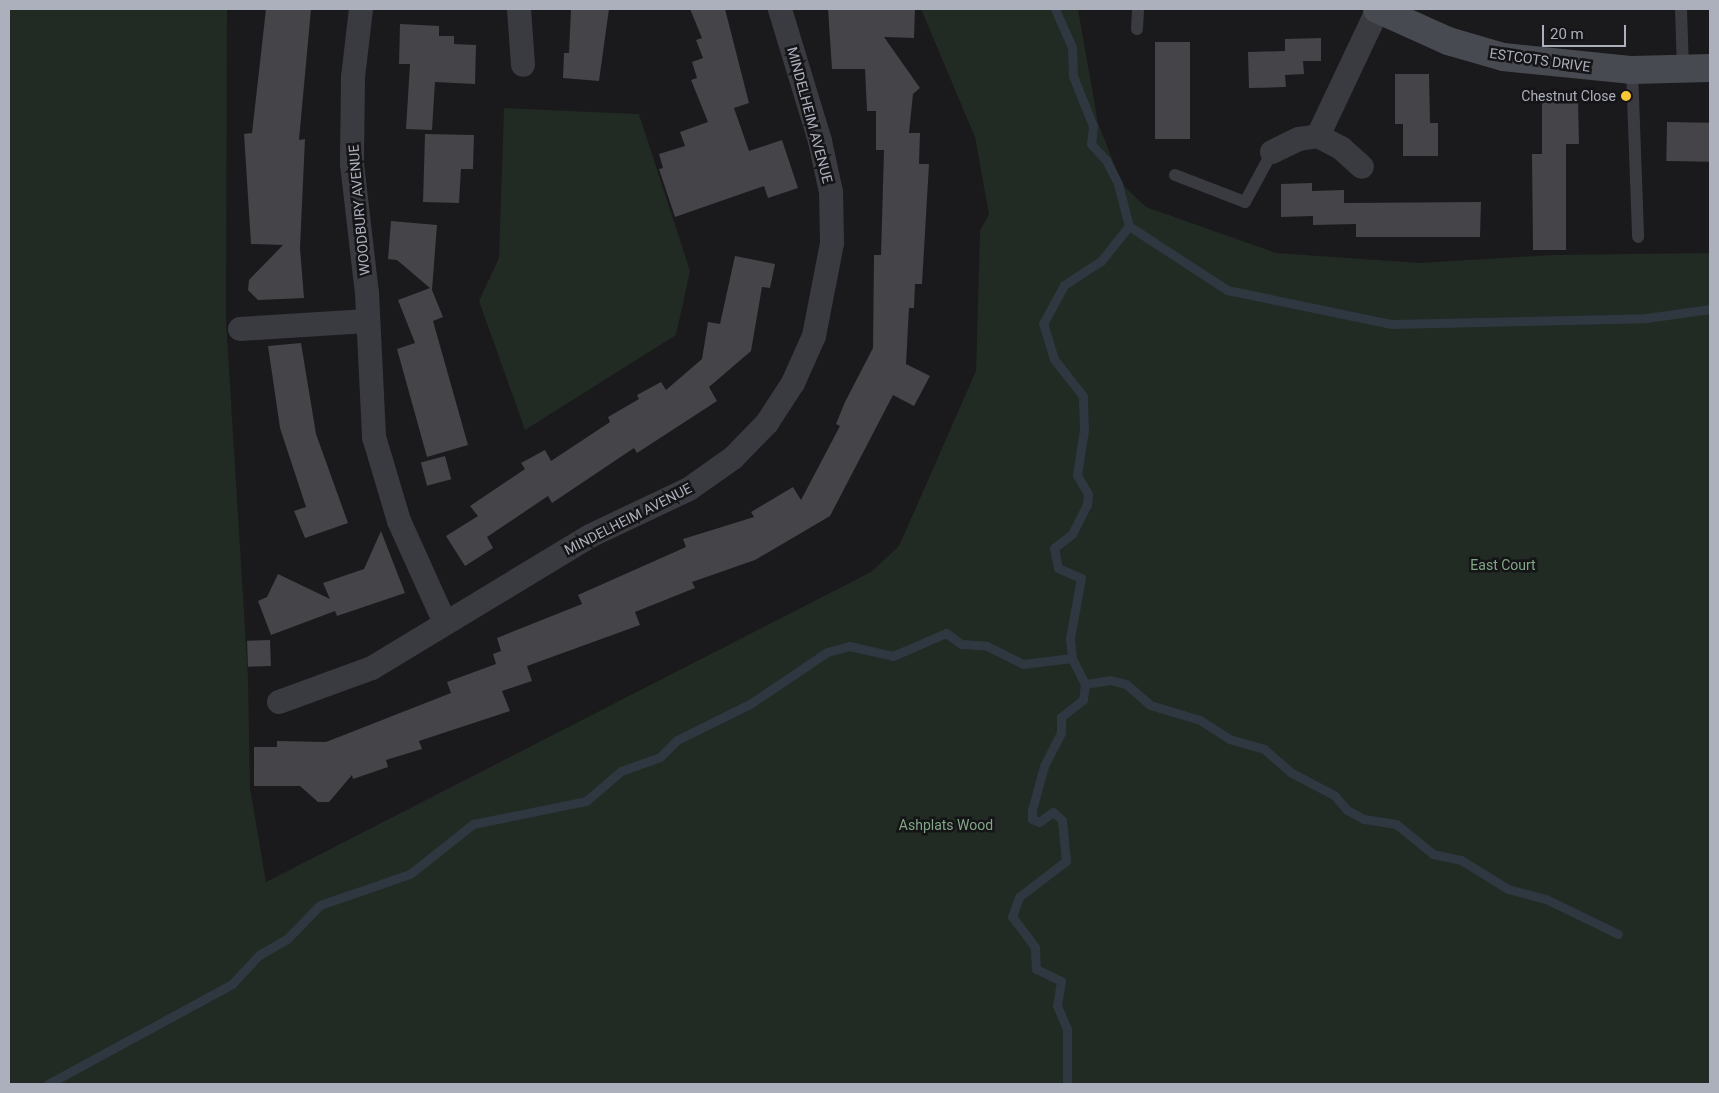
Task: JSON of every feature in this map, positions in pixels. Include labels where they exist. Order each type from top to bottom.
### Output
[{"type":"street","name":"WOODBURY AVENUE","points":[[361,9],[353,77],[352,164],[367,321],[374,437],[399,521],[445,623]]},
{"type":"street","points":[[519,9],[523,64]]},
{"type":"street","name":"MINDELHEIM AVENUE","points":[[279,702],[372,668],[590,536],[689,489],[733,458],[767,423],[793,383],[814,336],[826,289],[832,243],[831,192],[780,9]]},
{"type":"street","points":[[1318,136],[1377,9]]},
{"type":"street","name":"ESTCOTS DRIVE","points":[[1377,9],[1448,41],[1503,57],[1632,70],[1710,68]]},
{"type":"street","points":[[1272,152],[1299,138],[1318,136],[1341,148],[1362,168]]},
{"type":"street","points":[[240,329],[367,321]]},
{"type":"lane","points":[[1137,29],[1138,9]]},
{"type":"lane","points":[[1681,9],[1683,69]]},
{"type":"lane","points":[[1632,70],[1638,237]]},
{"type":"lane","points":[[1175,175],[1245,202],[1272,152]]},
{"type":"green space","points":[[9,9],[227,9],[226,320],[248,677],[250,788],[266,882],[871,572],[899,546],[976,371],[980,231],[989,214],[975,137],[921,9],[1078,9],[1098,123],[1122,184],[1146,207],[1276,253],[1420,263],[1552,255],[1710,253],[1710,1084],[9,1084]]},
{"type":"green space","points":[[504,108],[639,114],[690,271],[676,335],[525,430],[479,301],[499,258]]},
{"type":"building","points":[[266,9],[311,9],[299,140],[305,139],[300,248],[304,298],[258,300],[248,290],[249,280],[283,245],[251,244],[244,134],[252,133]]},
{"type":"building","points":[[571,9],[609,9],[599,81],[563,78],[564,53],[569,53]]},
{"type":"building","points":[[690,9],[725,9],[749,103],[734,108],[749,151],[782,140],[798,188],[768,198],[764,186],[675,217],[659,169],[663,168],[659,154],[685,146],[680,132],[708,122],[691,80],[697,78],[692,62],[703,58],[696,40],[702,38]]},
{"type":"building","points":[[828,9],[915,9],[914,38],[884,37],[920,88],[913,94],[909,133],[920,133],[919,164],[929,164],[922,284],[915,284],[914,308],[909,308],[906,364],[930,376],[914,406],[893,395],[830,516],[755,560],[692,582],[695,588],[635,612],[640,625],[527,666],[532,681],[502,691],[510,711],[419,741],[422,749],[386,760],[388,767],[353,779],[352,775],[329,802],[318,802],[300,786],[254,786],[254,747],[277,747],[277,741],[326,742],[451,693],[447,682],[496,664],[493,654],[501,651],[497,638],[582,604],[578,595],[686,547],[683,539],[754,517],[751,512],[793,487],[801,500],[840,426],[836,424],[845,402],[873,348],[874,255],[881,255],[884,150],[876,150],[876,111],[867,111],[865,69],[832,69]]},
{"type":"building","points":[[400,24],[439,26],[439,36],[454,36],[454,44],[476,45],[475,84],[435,82],[432,130],[406,129],[410,64],[399,64]]},
{"type":"building","points":[[1321,38],[1321,61],[1303,61],[1304,74],[1285,75],[1286,87],[1249,88],[1248,52],[1285,51],[1285,39]]},
{"type":"building","points":[[1155,42],[1190,42],[1190,139],[1155,139]]},
{"type":"building","points":[[1395,74],[1429,74],[1430,123],[1438,123],[1438,156],[1403,156],[1403,124],[1395,124]]},
{"type":"building","points":[[1542,98],[1578,99],[1579,144],[1566,144],[1566,250],[1533,250],[1532,154],[1542,154]]},
{"type":"building","points":[[1667,122],[1710,123],[1709,162],[1666,161]]},
{"type":"building","points":[[425,134],[474,135],[473,169],[461,169],[459,203],[423,202]]},
{"type":"building","points":[[1312,183],[1312,191],[1344,190],[1344,203],[1481,202],[1480,237],[1356,237],[1356,224],[1313,225],[1313,216],[1281,217],[1281,184]]},
{"type":"building","points":[[391,221],[437,225],[432,290],[443,317],[433,321],[468,445],[427,457],[397,349],[415,343],[398,300],[430,288],[397,260],[388,259]]},
{"type":"building","points":[[735,256],[775,264],[770,288],[762,287],[751,351],[709,387],[717,401],[637,453],[634,448],[552,503],[548,496],[487,537],[493,548],[465,566],[446,536],[478,516],[470,506],[525,469],[521,463],[545,450],[551,461],[610,422],[608,417],[639,399],[637,395],[661,382],[666,390],[702,359],[708,322],[720,324]]},
{"type":"building","points":[[301,343],[316,434],[348,523],[305,538],[294,511],[306,507],[280,428],[268,346]]},
{"type":"building","points":[[445,456],[451,479],[427,486],[421,462]]},
{"type":"building","points":[[381,531],[405,593],[337,616],[335,611],[271,635],[258,601],[267,597],[278,574],[330,599],[323,583],[364,569]]},
{"type":"building","points":[[270,640],[271,666],[248,667],[247,641]]},
{"type":"waterway","points":[[1055,9],[1072,47],[1073,76],[1093,126],[1091,144],[1106,160],[1118,184],[1129,226],[1227,290],[1391,324],[1646,318],[1710,309]]},
{"type":"waterway","points":[[1067,1084],[1067,1029],[1057,1006],[1061,981],[1036,969],[1035,947],[1012,917],[1019,897],[1066,861],[1062,820],[1053,812],[1039,822],[1032,819],[1032,810],[1044,766],[1061,732],[1061,717],[1083,700],[1085,684],[1072,658],[1070,638],[1081,578],[1058,568],[1054,548],[1072,534],[1087,505],[1088,494],[1077,475],[1084,430],[1083,396],[1054,359],[1043,324],[1064,285],[1101,261],[1129,226]]},
{"type":"waterway","points":[[48,1084],[232,984],[259,955],[287,939],[320,905],[410,874],[473,824],[586,801],[621,771],[660,757],[677,740],[750,704],[827,652],[849,646],[893,656],[946,633],[961,644],[987,646],[1023,664],[1072,658]]},
{"type":"waterway","points":[[1085,684],[1110,680],[1126,684],[1150,705],[1200,720],[1229,739],[1264,749],[1290,772],[1334,795],[1347,810],[1364,819],[1396,824],[1433,854],[1461,860],[1508,889],[1546,899],[1618,934]]},
{"type":"place","name":"Chestnut Close","points":[[1626,96]]},
{"type":"park label","name":"East Court","points":[[1503,565]]},
{"type":"park label","name":"Ashplats Wood","points":[[946,825]]}]
